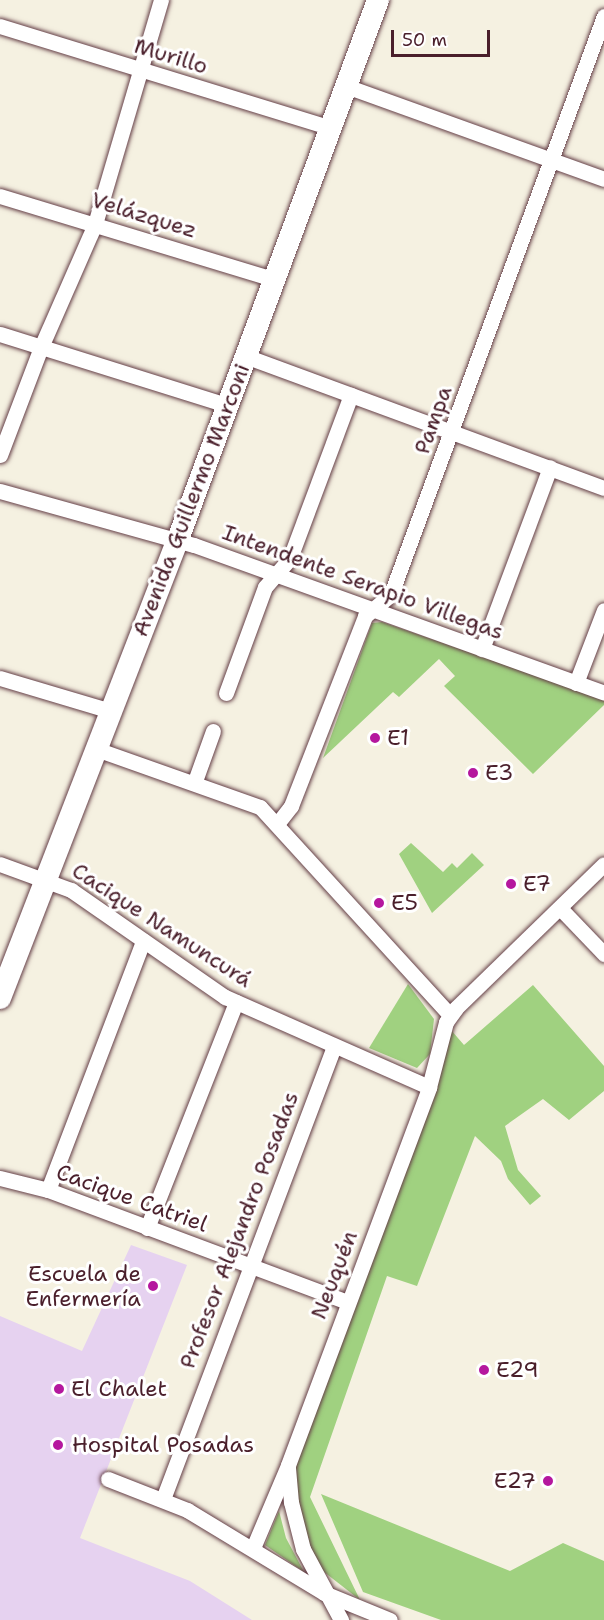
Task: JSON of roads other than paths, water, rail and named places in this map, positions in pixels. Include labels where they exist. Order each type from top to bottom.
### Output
[{"type":"main road","name":"Avenida Guillermo Marconi","points":[[0,999],[177,542],[378,0]]},
{"type":"street","points":[[0,456],[41,347],[95,224],[161,0]]},
{"type":"street","name":"Pampa","points":[[277,824],[291,806],[358,633],[370,609],[391,594],[453,432],[604,16]]},
{"type":"street","name":"Murillo","points":[[0,26],[329,127]]},
{"type":"street","points":[[346,86],[604,179]]},
{"type":"street","name":"Velázquez","points":[[0,196],[274,279]]},
{"type":"street","points":[[0,334],[226,405]]},
{"type":"street","points":[[245,356],[604,488]]},
{"type":"street","points":[[226,693],[266,587],[290,558],[351,395]]},
{"type":"street","points":[[482,650],[550,467]]},
{"type":"street","name":"Intendente Serapio Villegas","points":[[0,491],[278,574],[604,693]]},
{"type":"street","points":[[576,683],[604,610]]},
{"type":"street","points":[[0,678],[111,711]]},
{"type":"street","points":[[195,782],[213,731]]},
{"type":"street","points":[[96,749],[250,803],[277,824],[450,1015],[604,864]]},
{"type":"street","name":"Cacique Namuncurá","points":[[0,864],[48,878],[71,890],[236,1002],[429,1087]]},
{"type":"street","points":[[560,908],[604,954]]},
{"type":"street","points":[[48,1190],[143,941]]},
{"type":"street","points":[[147,1228],[236,1002]]},
{"type":"street","name":"Neuquén","points":[[252,1548],[288,1465],[429,1087],[450,1015]]},
{"type":"street","name":"Profesor Alejandro Posadas","points":[[163,1498],[249,1265],[334,1046]]},
{"type":"street","name":"Cacique Catriel","points":[[0,1178],[48,1190],[347,1302]]},
{"type":"street","points":[[288,1465],[296,1529],[324,1593],[341,1620]]},
{"type":"street","points":[[108,1479],[163,1498],[252,1548],[324,1593],[390,1620]]},
{"type":"place","name":"E1","points":[[375,738]]},
{"type":"place","name":"E3","points":[[473,773]]},
{"type":"place","name":"E7","points":[[511,884]]},
{"type":"place","name":"E5","points":[[379,903]]},
{"type":"place","name":"Escuela de Enfermería","points":[[153,1286]]},
{"type":"place","name":"E29","points":[[484,1370]]},
{"type":"place","name":"El Chalet","points":[[59,1389]]},
{"type":"place","name":"Hospital Posadas","points":[[58,1445]]},
{"type":"place","name":"E27","points":[[548,1481]]}]
